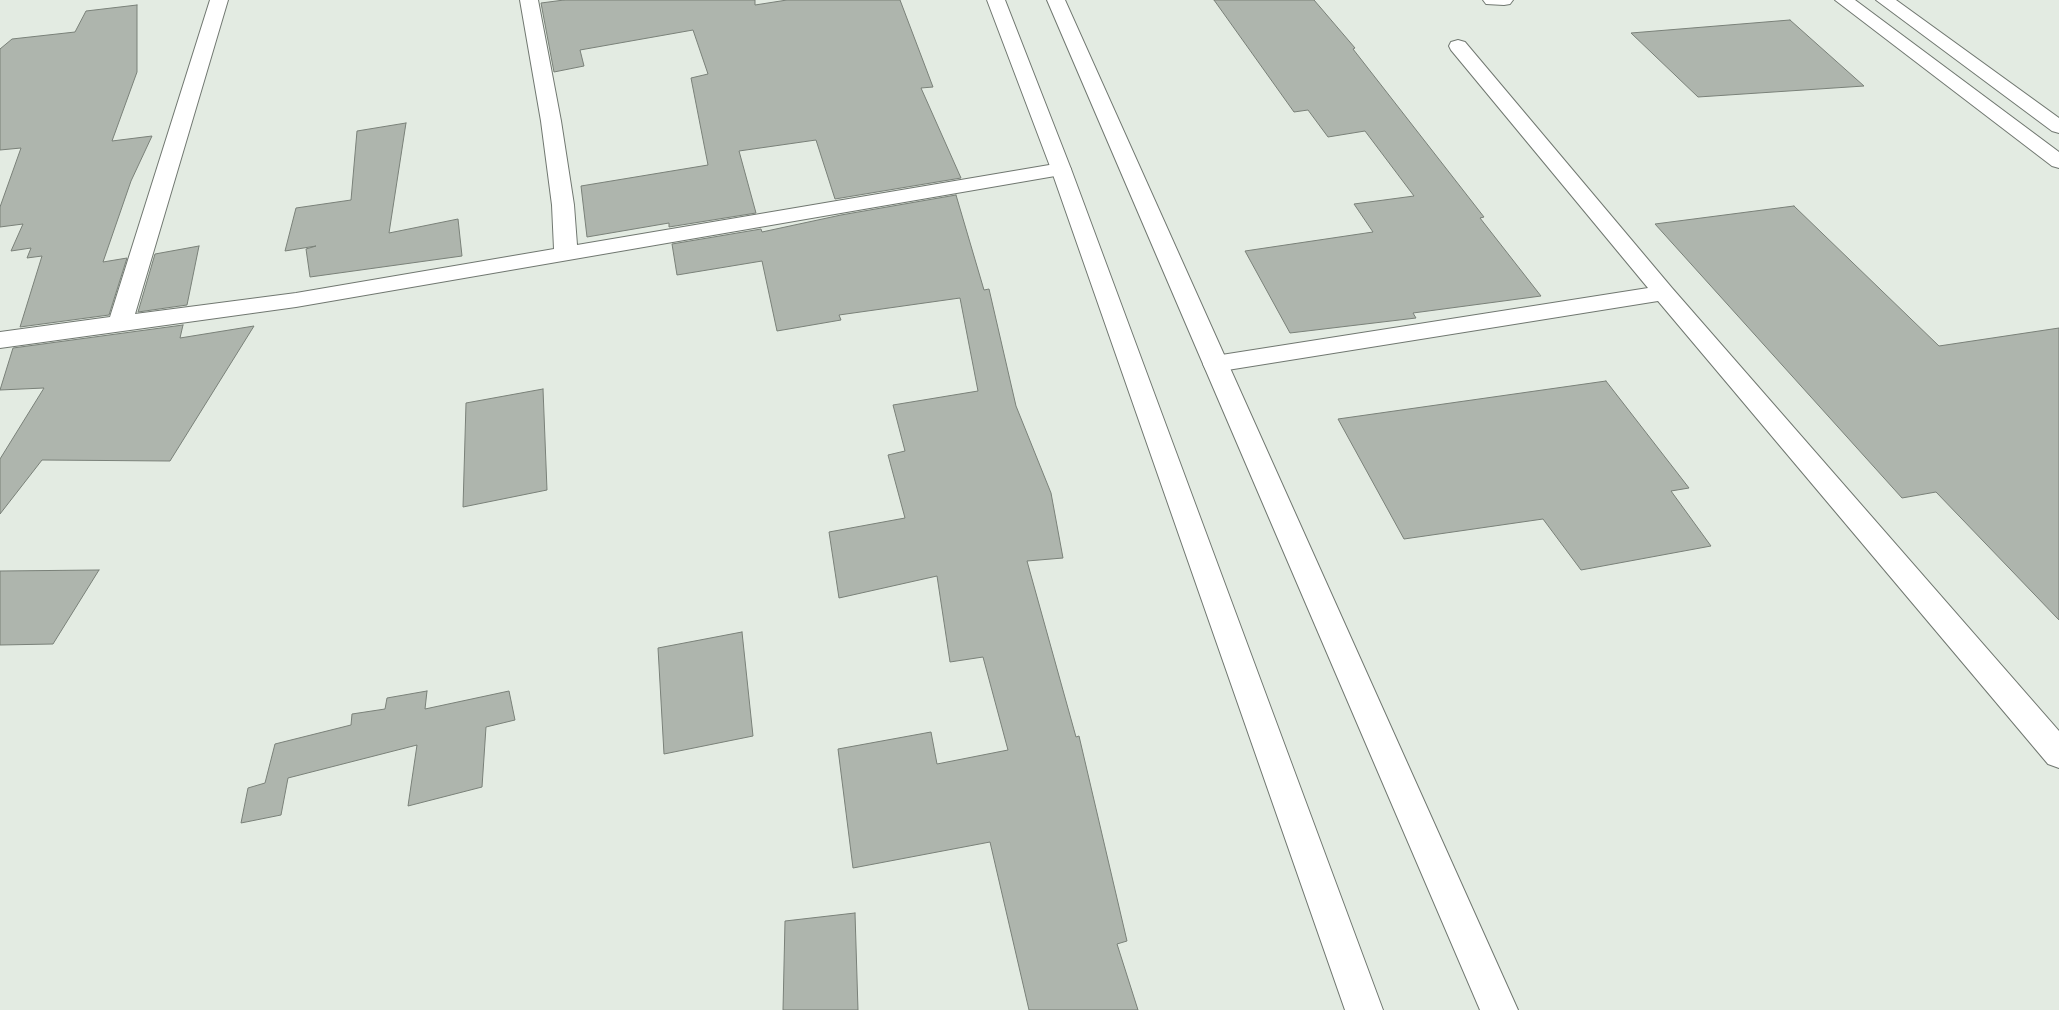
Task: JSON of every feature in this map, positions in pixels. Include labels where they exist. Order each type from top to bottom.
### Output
[{"type":"street","points":[[120,324],[219,0]]},
{"type":"street","points":[[530,0],[533,31],[551,121],[563,205],[566,255]]},
{"type":"street","points":[[996,0],[1061,169],[1364,1010]]},
{"type":"street","points":[[1056,0],[1498,1010]]},
{"type":"street","points":[[1492,0],[1504,0]]},
{"type":"street","points":[[1844,0],[2059,162]]},
{"type":"street","points":[[1885,0],[2059,127]]},
{"type":"street","points":[[1458,46],[1664,293],[2059,754]]},
{"type":"street","points":[[0,340],[296,300],[1061,169]]},
{"type":"street","points":[[1214,364],[1664,293]]},
{"type":"building","points":[[564,0],[755,0],[755,5],[787,0],[900,0],[933,87],[921,88],[961,178],[835,199],[816,140],[739,151],[756,213],[669,227],[669,223],[587,237],[581,186],[708,165],[691,78],[708,74],[693,30],[580,50],[584,66],[554,72],[541,3]]},
{"type":"building","points":[[1214,0],[1314,0],[1355,48],[1353,49],[1484,217],[1480,218],[1541,296],[1413,313],[1416,318],[1290,333],[1245,251],[1373,232],[1354,204],[1414,196],[1365,131],[1328,137],[1308,110],[1294,112]]},
{"type":"building","points":[[137,5],[137,72],[112,141],[152,136],[131,181],[103,262],[127,258],[109,315],[20,327],[42,256],[27,258],[31,248],[11,251],[23,224],[0,227],[0,207],[21,148],[0,150],[0,49],[12,39],[75,32],[86,11]]},
{"type":"building","points":[[1790,20],[1864,86],[1698,97],[1631,33]]},
{"type":"building","points":[[406,123],[389,233],[458,219],[462,256],[310,277],[306,249],[316,246],[285,251],[296,208],[351,200],[357,131]]},
{"type":"building","points":[[956,195],[984,290],[989,289],[1016,406],[1051,493],[1063,558],[1027,561],[1076,737],[1079,736],[1127,941],[1117,944],[1138,1010],[1029,1010],[990,842],[853,868],[838,749],[931,732],[937,764],[1008,750],[983,657],[950,662],[937,576],[839,598],[829,532],[905,518],[888,455],[905,451],[893,405],[978,391],[960,298],[839,315],[841,320],[777,331],[762,261],[677,275],[672,244],[761,229],[762,232],[841,215]]},
{"type":"building","points":[[1794,206],[1939,346],[2059,328],[2059,620],[1936,492],[1902,498],[1655,224]]},
{"type":"building","points":[[199,246],[187,305],[138,312],[155,254]]},
{"type":"building","points":[[183,325],[180,338],[254,326],[170,461],[42,460],[0,514],[0,459],[44,388],[0,390],[13,348]]},
{"type":"building","points":[[1606,381],[1689,488],[1671,491],[1711,546],[1581,570],[1543,519],[1404,539],[1338,419]]},
{"type":"building","points":[[543,389],[547,490],[463,507],[466,403]]},
{"type":"building","points":[[99,570],[53,644],[0,645],[0,571]]},
{"type":"building","points":[[742,632],[753,736],[664,754],[658,648]]},
{"type":"building","points":[[427,691],[425,709],[509,691],[515,720],[486,727],[482,787],[408,806],[417,745],[288,778],[281,815],[241,823],[248,788],[265,783],[275,744],[351,725],[352,714],[385,709],[387,698]]},
{"type":"building","points":[[855,913],[858,1010],[783,1010],[785,921]]}]
